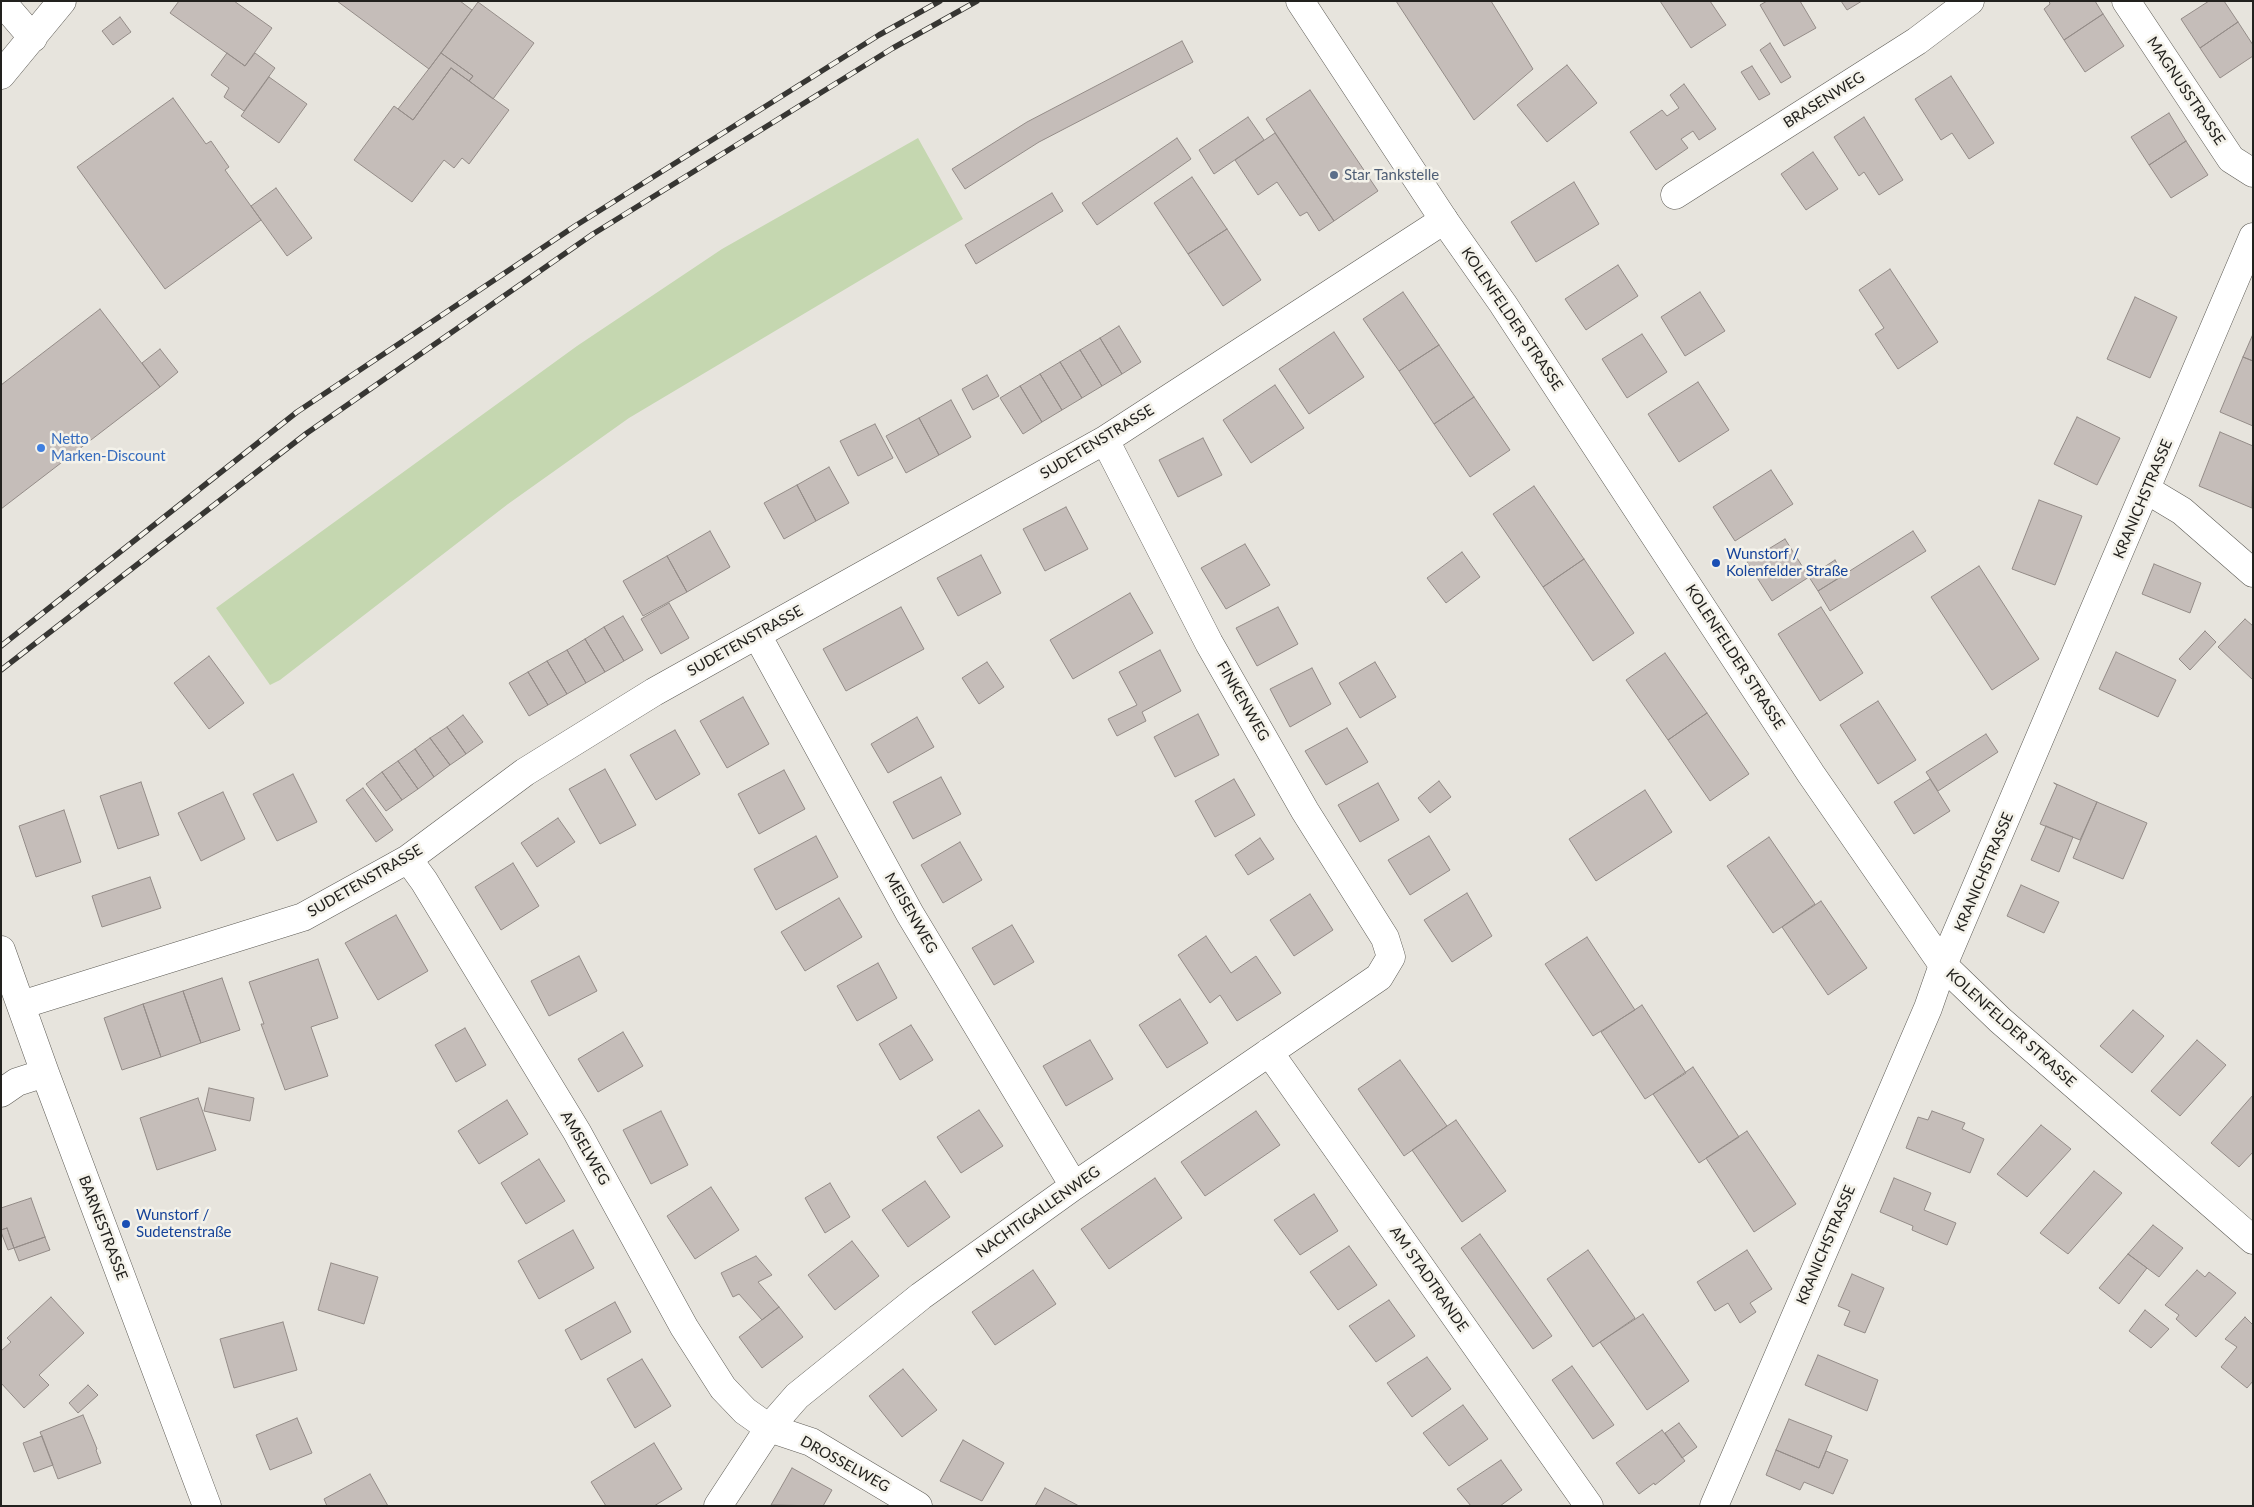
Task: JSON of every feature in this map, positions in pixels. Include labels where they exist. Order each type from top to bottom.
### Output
[{"type":"street","points":[[1,1],[32,38]]},
{"type":"street","points":[[1,75],[62,1]]},
{"type":"street","name":"KOLENFELDER STRASSE","points":[[1300,1],[1444,220],[1576,414],[1811,774],[1943,965],[2000,1020],[2253,1240]]},
{"type":"street","name":"BRASENWEG","points":[[1676,195],[1917,41],[1970,1]]},
{"type":"street","name":"MAGNUSSTRASSE","points":[[2126,1],[2232,158],[2253,173]]},
{"type":"street","name":"SUDETENSTRASSE","points":[[21,1006],[303,917],[408,859],[525,772],[654,692],[1106,440],[1444,220]]},
{"type":"street","name":"KRANICHSTRASSE","points":[[1714,1506],[1928,1008],[1943,965],[2253,238]]},
{"type":"street","name":"FINKENWEG","points":[[1106,440],[1209,643],[1305,811],[1385,938],[1391,957]]},
{"type":"street","points":[[2147,490],[2182,511],[2253,573]]},
{"type":"street","name":"MEISENWEG","points":[[757,635],[910,914],[1074,1186]]},
{"type":"street","name":"AMSELWEG","points":[[408,859],[424,881],[577,1132],[699,1350],[723,1388],[745,1411],[769,1428]]},
{"type":"street","name":"BARNESTRASSE","points":[[1,950],[207,1506]]},
{"type":"street","name":"NACHTIGALLENWEG","points":[[718,1506],[769,1428],[797,1396],[921,1296],[1074,1186],[1379,977],[1391,957]]},
{"type":"street","name":"AM STADTRANDE","points":[[1269,1052],[1589,1506]]},
{"type":"street","points":[[1,1093],[17,1082],[45,1073]]},
{"type":"street","name":"DROSSELWEG","points":[[769,1428],[811,1442],[918,1506]]},
{"type":"green space","points":[[918,138],[963,219],[629,418],[508,504],[280,680],[270,685],[216,608],[577,346],[722,249]]},
{"type":"building","points":[[179,1],[234,1],[272,28],[245,66],[170,13]]},
{"type":"building","points":[[337,1],[460,1],[472,10],[429,69]]},
{"type":"building","points":[[1396,1],[1491,1],[1533,69],[1474,120]]},
{"type":"building","points":[[1660,1],[1710,1],[1726,25],[1691,48]]},
{"type":"building","points":[[1767,1],[1800,1],[1816,28],[1784,46],[1760,5]]},
{"type":"building","points":[[1841,1],[1862,1],[1847,10]]},
{"type":"building","points":[[2049,1],[2095,1],[2103,14],[2064,40],[2044,9],[2050,4]]},
{"type":"building","points":[[2209,1],[2224,1],[2238,22],[2200,48],[2181,19]]},
{"type":"building","points":[[478,2],[534,43],[493,99],[469,81],[473,76],[441,53]]},
{"type":"building","points":[[2103,14],[2124,46],[2085,72],[2064,40]]},
{"type":"building","points":[[120,17],[131,32],[113,45],[102,31]]},
{"type":"building","points":[[2238,22],[2253,45],[2253,56],[2220,78],[2200,48]]},
{"type":"building","points":[[1182,41],[1193,62],[1039,142],[965,189],[952,169],[1027,122]]},
{"type":"building","points":[[1770,43],[1791,77],[1781,83],[1760,50]]},
{"type":"building","points":[[227,53],[245,66],[255,53],[275,68],[244,111],[224,97],[229,88],[211,75]]},
{"type":"building","points":[[441,53],[473,76],[469,81],[451,68],[413,120],[398,109]]},
{"type":"building","points":[[1567,65],[1597,103],[1547,142],[1517,105]]},
{"type":"building","points":[[1752,66],[1770,94],[1759,100],[1741,72]]},
{"type":"building","points":[[451,68],[509,110],[469,164],[462,158],[454,168],[444,160],[412,202],[354,160],[394,106],[413,120]]},
{"type":"building","points":[[1951,76],[1994,143],[1969,159],[1952,133],[1941,140],[1915,99]]},
{"type":"building","points":[[269,77],[307,104],[279,143],[241,116]]},
{"type":"building","points":[[1684,84],[1716,129],[1699,140],[1693,131],[1681,139],[1688,148],[1656,170],[1630,132],[1662,110],[1667,116],[1679,108],[1670,95]]},
{"type":"building","points":[[1310,90],[1378,191],[1334,221],[1266,119]]},
{"type":"building","points":[[173,98],[206,144],[211,141],[229,167],[225,170],[261,220],[165,289],[77,167]]},
{"type":"building","points":[[2169,113],[2186,141],[2149,165],[2131,137]]},
{"type":"building","points":[[1248,117],[1264,140],[1214,174],[1199,150]]},
{"type":"building","points":[[1864,117],[1903,180],[1879,195],[1864,172],[1859,176],[1834,137]]},
{"type":"building","points":[[1275,133],[1334,221],[1319,231],[1307,212],[1300,216],[1277,182],[1258,195],[1235,160]]},
{"type":"building","points":[[1177,138],[1191,159],[1097,225],[1082,203]]},
{"type":"building","points":[[2186,141],[2208,175],[2171,198],[2149,165]]},
{"type":"building","points":[[1813,152],[1838,189],[1806,210],[1781,174]]},
{"type":"building","points":[[1192,177],[1227,229],[1188,254],[1154,203]]},
{"type":"building","points":[[1574,182],[1599,224],[1536,262],[1511,222]]},
{"type":"building","points":[[276,188],[312,238],[287,256],[251,206]]},
{"type":"building","points":[[1052,193],[1063,211],[976,264],[965,245]]},
{"type":"building","points":[[1227,229],[1261,280],[1223,306],[1188,254]]},
{"type":"building","points":[[1618,265],[1638,296],[1586,330],[1565,299]]},
{"type":"building","points":[[1890,269],[1938,342],[1898,369],[1875,334],[1884,328],[1859,290]]},
{"type":"building","points":[[1403,292],[1439,345],[1399,371],[1363,319]]},
{"type":"building","points":[[1700,292],[1725,331],[1685,356],[1661,317]]},
{"type":"building","points":[[2135,297],[2177,317],[2150,378],[2107,359]]},
{"type":"building","name":"Netto Marken-Discount","points":[[100,309],[160,387],[1,509],[1,385]]},
{"type":"building","points":[[1119,326],[1141,362],[1122,374],[1100,338]]},
{"type":"building","points":[[1334,332],[1364,377],[1309,414],[1279,369]]},
{"type":"building","points":[[1642,334],[1667,372],[1627,398],[1602,359]]},
{"type":"building","points":[[2253,334],[2253,361],[2243,357]]},
{"type":"building","points":[[1100,338],[1122,374],[1102,386],[1080,350]]},
{"type":"building","points":[[1439,345],[1474,397],[1434,424],[1399,371]]},
{"type":"building","points":[[160,349],[178,372],[160,387],[142,363]]},
{"type":"building","points":[[1080,350],[1102,386],[1082,398],[1060,362]]},
{"type":"building","points":[[2243,357],[2253,361],[2253,426],[2220,412]]},
{"type":"building","points":[[1060,362],[1082,398],[1062,410],[1040,374]]},
{"type":"building","points":[[1040,374],[1062,410],[1042,422],[1020,386]]},
{"type":"building","points":[[987,375],[999,396],[973,410],[962,389]]},
{"type":"building","points":[[1698,382],[1729,430],[1679,462],[1648,414]]},
{"type":"building","points":[[1275,385],[1304,428],[1251,463],[1223,420]]},
{"type":"building","points":[[1020,386],[1042,422],[1023,434],[1000,398]]},
{"type":"building","points":[[1474,397],[1510,450],[1470,477],[1434,424]]},
{"type":"building","points":[[951,400],[971,437],[939,455],[919,418]]},
{"type":"building","points":[[2077,417],[2120,438],[2097,485],[2054,464]]},
{"type":"building","points":[[919,418],[939,455],[906,473],[886,436]]},
{"type":"building","points":[[875,424],[893,458],[858,476],[840,441]]},
{"type":"building","points":[[2220,432],[2253,446],[2252,508],[2199,486]]},
{"type":"building","points":[[1203,438],[1222,475],[1178,497],[1159,460]]},
{"type":"building","points":[[829,467],[849,503],[816,521],[797,485]]},
{"type":"building","points":[[1771,470],[1793,504],[1735,541],[1713,507]]},
{"type":"building","points":[[797,485],[816,521],[784,539],[764,503]]},
{"type":"building","points":[[1534,486],[1584,559],[1543,587],[1493,514]]},
{"type":"building","points":[[2039,500],[2082,516],[2055,585],[2012,569]]},
{"type":"building","points":[[1066,507],[1088,549],[1045,571],[1023,529]]},
{"type":"building","points":[[710,531],[730,567],[687,592],[667,556]]},
{"type":"building","points":[[1913,531],[1926,551],[1830,611],[1818,591]]},
{"type":"building","points":[[1785,539],[1809,577],[1772,601],[1747,562]]},
{"type":"building","points":[[1245,544],[1270,585],[1226,609],[1201,568]]},
{"type":"building","points":[[1462,552],[1480,577],[1446,603],[1427,578]]},
{"type":"building","points":[[981,555],[1001,593],[958,616],[937,578]]},
{"type":"building","points":[[667,556],[687,592],[643,616],[623,581]]},
{"type":"building","points":[[1584,559],[1634,633],[1593,661],[1543,587]]},
{"type":"building","points":[[1835,560],[1844,575],[1818,591],[1809,577]]},
{"type":"building","points":[[2154,564],[2201,583],[2190,613],[2142,594]]},
{"type":"building","points":[[1979,566],[2039,659],[1992,690],[1931,597]]},
{"type":"building","points":[[1130,593],[1153,633],[1073,679],[1050,640]]},
{"type":"building","points":[[669,603],[689,638],[661,654],[641,619]]},
{"type":"building","points":[[901,607],[924,649],[846,691],[823,649]]},
{"type":"building","points":[[1278,607],[1298,644],[1257,666],[1236,628]]},
{"type":"building","points":[[1821,607],[1863,673],[1820,701],[1778,634]]},
{"type":"building","points":[[623,616],[643,650],[624,661],[604,627]]},
{"type":"building","points":[[2245,619],[2253,626],[2253,680],[2218,647]]},
{"type":"building","points":[[604,627],[624,661],[605,672],[585,639]]},
{"type":"building","points":[[2205,631],[2216,642],[2190,670],[2179,659]]},
{"type":"building","points":[[585,639],[605,672],[586,683],[567,650]]},
{"type":"building","points":[[567,650],[586,683],[567,694],[547,661]]},
{"type":"building","points":[[1160,650],[1181,691],[1142,712],[1146,721],[1117,736],[1108,719],[1137,705],[1119,672]]},
{"type":"building","points":[[2116,652],[2176,680],[2158,717],[2099,689]]},
{"type":"building","points":[[1665,653],[1707,713],[1668,740],[1626,680]]},
{"type":"building","points":[[209,656],[244,703],[209,729],[174,683]]},
{"type":"building","points":[[547,661],[567,694],[548,705],[528,672]]},
{"type":"building","points":[[987,662],[1004,687],[979,704],[962,678]]},
{"type":"building","points":[[1375,662],[1396,697],[1360,718],[1339,683]]},
{"type":"building","points":[[1312,668],[1331,704],[1290,727],[1270,689]]},
{"type":"building","points":[[528,672],[548,705],[529,716],[509,683]]},
{"type":"building","points":[[743,697],[769,744],[727,768],[700,721]]},
{"type":"building","points":[[1878,701],[1916,760],[1878,784],[1840,725]]},
{"type":"building","points":[[1707,713],[1749,774],[1710,801],[1668,740]]},
{"type":"building","points":[[1198,714],[1219,755],[1175,777],[1154,737]]},
{"type":"building","points":[[463,715],[483,742],[466,754],[447,727]]},
{"type":"building","points":[[917,717],[934,747],[888,773],[871,744]]},
{"type":"building","points":[[447,727],[466,754],[450,765],[430,738]]},
{"type":"building","points":[[1347,728],[1368,762],[1326,785],[1305,751]]},
{"type":"building","points":[[675,730],[700,774],[656,800],[630,755]]},
{"type":"building","points":[[1986,734],[1998,752],[1938,791],[1926,772]]},
{"type":"building","points":[[430,738],[450,765],[434,777],[415,749]]},
{"type":"building","points":[[415,749],[434,777],[418,789],[398,761]]},
{"type":"building","points":[[398,761],[418,789],[402,800],[382,772]]},
{"type":"building","points":[[605,769],[636,825],[600,844],[569,789]]},
{"type":"building","points":[[784,770],[805,809],[759,834],[738,794]]},
{"type":"building","points":[[382,772],[402,800],[386,811],[366,784]]},
{"type":"building","points":[[293,774],[317,822],[277,841],[253,794]]},
{"type":"building","points":[[941,777],[961,814],[913,839],[893,802]]},
{"type":"building","points":[[1234,779],[1255,815],[1215,837],[1195,801]]},
{"type":"building","points":[[1930,779],[1950,811],[1914,834],[1894,802]]},
{"type":"building","points":[[1439,781],[1451,797],[1430,813],[1418,798]]},
{"type":"building","points":[[141,782],[159,835],[118,849],[100,796]]},
{"type":"building","points":[[1378,783],[1399,820],[1360,842],[1338,805]]},
{"type":"building","points":[[2054,783],[2097,802],[2080,840],[2040,824],[2057,785]]},
{"type":"building","points":[[363,788],[393,830],[376,842],[346,800]]},
{"type":"building","points":[[1645,790],[1672,832],[1596,881],[1569,839]]},
{"type":"building","points":[[223,792],[245,839],[201,861],[178,813]]},
{"type":"building","points":[[2097,802],[2147,823],[2123,879],[2073,858]]},
{"type":"building","points":[[64,810],[81,862],[36,877],[19,826]]},
{"type":"building","points":[[558,818],[575,842],[537,867],[521,843]]},
{"type":"building","points":[[2046,826],[2073,837],[2059,872],[2031,860]]},
{"type":"building","points":[[816,836],[838,877],[776,910],[754,869]]},
{"type":"building","points":[[1429,836],[1450,870],[1410,895],[1388,860]]},
{"type":"building","points":[[1769,837],[1815,904],[1773,933],[1727,866]]},
{"type":"building","points":[[1260,838],[1274,859],[1248,875],[1235,855]]},
{"type":"building","points":[[960,842],[982,880],[943,903],[921,865]]},
{"type":"building","points":[[513,863],[539,906],[501,930],[475,887]]},
{"type":"building","points":[[150,877],[161,908],[102,927],[92,896]]},
{"type":"building","points":[[2021,885],[2059,902],[2044,933],[2007,916]]},
{"type":"building","points":[[1467,893],[1492,936],[1452,962],[1424,920]]},
{"type":"building","points":[[1310,894],[1333,930],[1294,956],[1270,920]]},
{"type":"building","points":[[839,898],[862,937],[805,971],[781,932]]},
{"type":"building","points":[[1821,901],[1867,968],[1828,995],[1782,927]]},
{"type":"building","points":[[396,915],[428,971],[378,1000],[345,943]]},
{"type":"building","points":[[1012,925],[1034,962],[994,985],[972,948]]},
{"type":"building","points":[[1206,936],[1231,973],[1256,956],[1281,993],[1237,1021],[1220,995],[1210,1003],[1178,955]]},
{"type":"building","points":[[1587,937],[1635,1010],[1593,1036],[1545,964]]},
{"type":"building","points":[[579,956],[597,991],[549,1016],[531,981]]},
{"type":"building","points":[[318,959],[338,1018],[311,1027],[328,1076],[285,1090],[261,1024],[264,1024],[249,982]]},
{"type":"building","points":[[878,963],[897,998],[857,1021],[837,986]]},
{"type":"building","points":[[222,978],[240,1030],[201,1043],[183,991]]},
{"type":"building","points":[[183,991],[201,1043],[161,1057],[143,1004]]},
{"type":"building","points":[[1180,999],[1208,1043],[1167,1068],[1139,1025]]},
{"type":"building","points":[[143,1004],[161,1057],[122,1070],[104,1018]]},
{"type":"building","points":[[1642,1005],[1686,1073],[1645,1099],[1601,1032]]},
{"type":"building","points":[[2133,1010],[2164,1036],[2132,1073],[2100,1046]]},
{"type":"building","points":[[911,1025],[933,1060],[900,1080],[879,1044]]},
{"type":"building","points":[[465,1028],[486,1065],[456,1082],[435,1045]]},
{"type":"building","points":[[623,1032],[643,1066],[598,1092],[578,1059]]},
{"type":"building","points":[[1090,1040],[1113,1079],[1066,1106],[1043,1066]]},
{"type":"building","points":[[2197,1040],[2226,1065],[2180,1116],[2151,1091]]},
{"type":"building","points":[[1400,1060],[1447,1126],[1404,1156],[1358,1089]]},
{"type":"building","points":[[1693,1067],[1739,1137],[1699,1163],[1653,1094]]},
{"type":"building","points":[[209,1088],[254,1098],[250,1121],[204,1111]]},
{"type":"building","points":[[2253,1095],[2253,1152],[2239,1167],[2211,1143]]},
{"type":"building","points":[[198,1098],[216,1150],[157,1170],[140,1118]]},
{"type":"building","points":[[507,1100],[528,1134],[479,1164],[458,1131]]},
{"type":"building","points":[[979,1110],[1003,1146],[961,1173],[937,1137]]},
{"type":"building","points":[[661,1111],[688,1165],[651,1184],[623,1130]]},
{"type":"building","points":[[1256,1111],[1280,1145],[1205,1196],[1181,1162]]},
{"type":"building","points":[[1932,1111],[1965,1123],[1962,1129],[1984,1139],[1970,1173],[1906,1148],[1918,1117],[1928,1120]]},
{"type":"building","points":[[1456,1120],[1506,1191],[1462,1222],[1412,1150]]},
{"type":"building","points":[[2041,1125],[2071,1149],[2027,1197],[1997,1174]]},
{"type":"building","points":[[1747,1131],[1796,1204],[1754,1232],[1706,1158]]},
{"type":"building","points":[[539,1159],[565,1201],[526,1224],[501,1183]]},
{"type":"building","points":[[2094,1171],[2122,1193],[2068,1254],[2040,1233]]},
{"type":"building","points":[[1155,1178],[1182,1218],[1109,1269],[1081,1229]]},
{"type":"building","points":[[1894,1178],[1931,1193],[1924,1210],[1956,1223],[1947,1245],[1912,1230],[1913,1226],[1880,1212]]},
{"type":"building","points":[[925,1181],[950,1217],[908,1247],[882,1210]]},
{"type":"building","points":[[830,1183],[850,1217],[825,1233],[805,1198]]},
{"type":"building","points":[[711,1187],[739,1230],[695,1259],[667,1216]]},
{"type":"building","points":[[1314,1194],[1338,1231],[1300,1255],[1274,1220]]},
{"type":"building","points":[[31,1198],[45,1237],[14,1248],[7,1228],[1,1230],[1,1208]]},
{"type":"building","points":[[2153,1225],[2183,1248],[2159,1277],[2128,1254]]},
{"type":"building","points":[[7,1228],[14,1248],[8,1250],[1,1232],[1,1230]]},
{"type":"building","points":[[573,1230],[594,1268],[539,1299],[518,1261]]},
{"type":"building","points":[[1480,1234],[1552,1336],[1533,1349],[1461,1248]]},
{"type":"building","points":[[45,1237],[50,1250],[19,1261],[14,1248]]},
{"type":"building","points":[[852,1241],[879,1276],[835,1310],[808,1275]]},
{"type":"building","points":[[1349,1246],[1377,1285],[1338,1310],[1310,1272]]},
{"type":"building","points":[[1588,1250],[1635,1318],[1593,1347],[1547,1279]]},
{"type":"building","points":[[1747,1250],[1772,1289],[1750,1303],[1756,1312],[1740,1323],[1728,1303],[1715,1311],[1697,1282]]},
{"type":"building","points":[[2128,1254],[2147,1268],[2119,1304],[2099,1288]]},
{"type":"building","points":[[756,1256],[772,1275],[758,1282],[779,1307],[762,1320],[739,1294],[733,1297],[721,1273]]},
{"type":"building","points":[[331,1263],[378,1277],[364,1324],[318,1310]]},
{"type":"building","points":[[1033,1270],[1056,1304],[995,1345],[972,1312]]},
{"type":"building","points":[[2197,1270],[2205,1277],[2209,1272],[2236,1293],[2196,1337],[2176,1319],[2179,1315],[2165,1305]]},
{"type":"building","points":[[1852,1274],[1884,1288],[1865,1333],[1844,1325],[1850,1311],[1838,1306]]},
{"type":"building","points":[[51,1297],[84,1333],[39,1375],[49,1385],[24,1408],[1,1383],[1,1351],[11,1342],[7,1338]]},
{"type":"building","points":[[1389,1300],[1415,1336],[1376,1362],[1349,1326]]},
{"type":"building","points":[[615,1302],[631,1332],[581,1360],[565,1330]]},
{"type":"building","points":[[779,1307],[803,1337],[762,1368],[739,1337]]},
{"type":"building","points":[[2145,1310],[2169,1329],[2151,1348],[2129,1331]]},
{"type":"building","points":[[1643,1314],[1689,1381],[1647,1410],[1600,1342]]},
{"type":"building","points":[[2245,1317],[2253,1325],[2253,1381],[2247,1388],[2221,1367],[2237,1347],[2225,1339]]},
{"type":"building","points":[[283,1322],[297,1370],[234,1388],[220,1339]]},
{"type":"building","points":[[1818,1355],[1878,1380],[1867,1411],[1805,1385]]},
{"type":"building","points":[[1427,1357],[1451,1389],[1412,1417],[1387,1383]]},
{"type":"building","points":[[642,1359],[671,1406],[635,1428],[607,1379]]},
{"type":"building","points":[[1572,1366],[1614,1425],[1593,1439],[1552,1380]]},
{"type":"building","points":[[903,1369],[937,1410],[902,1437],[869,1396]]},
{"type":"building","points":[[88,1385],[98,1395],[78,1413],[69,1403]]},
{"type":"building","points":[[1463,1405],[1488,1439],[1449,1466],[1423,1433]]},
{"type":"building","points":[[83,1415],[101,1463],[58,1479],[40,1432]]},
{"type":"building","points":[[297,1418],[312,1453],[270,1470],[256,1435]]},
{"type":"building","points":[[1789,1419],[1832,1436],[1819,1468],[1776,1450]]},
{"type":"building","points":[[1679,1423],[1697,1447],[1682,1458],[1665,1433]]},
{"type":"building","points":[[1662,1430],[1685,1461],[1655,1485],[1654,1483],[1639,1494],[1616,1463]]},
{"type":"building","points":[[42,1436],[53,1465],[34,1472],[23,1443]]},
{"type":"building","points":[[963,1440],[1004,1463],[982,1501],[940,1481]]},
{"type":"building","points":[[654,1443],[682,1489],[654,1506],[606,1506],[591,1482]]},
{"type":"building","points":[[1776,1450],[1819,1468],[1826,1451],[1848,1460],[1833,1494],[1804,1482],[1800,1490],[1766,1475]]},
{"type":"building","points":[[1501,1460],[1522,1490],[1500,1506],[1471,1506],[1457,1489]]},
{"type":"building","points":[[792,1468],[832,1490],[823,1506],[771,1505]]},
{"type":"building","points":[[370,1474],[388,1506],[327,1506],[324,1499]]},
{"type":"building","points":[[1045,1488],[1079,1506],[1035,1506]]},
{"type":"railway","points":[[1,646],[297,412],[575,226],[879,35],[940,1]]},
{"type":"railway","points":[[1,670],[307,433],[593,234],[893,48],[977,1]]},
{"type":"place","name":"Star Tankstelle","points":[[1334,175]]},
{"type":"place","name":"Netto Marken-Discount","points":[[41,448]]},
{"type":"place","name":"Wunstorf / Kolenfelder Straße","points":[[1716,563]]},
{"type":"place","name":"Wunstorf / Sudetenstraße","points":[[126,1224]]}]
